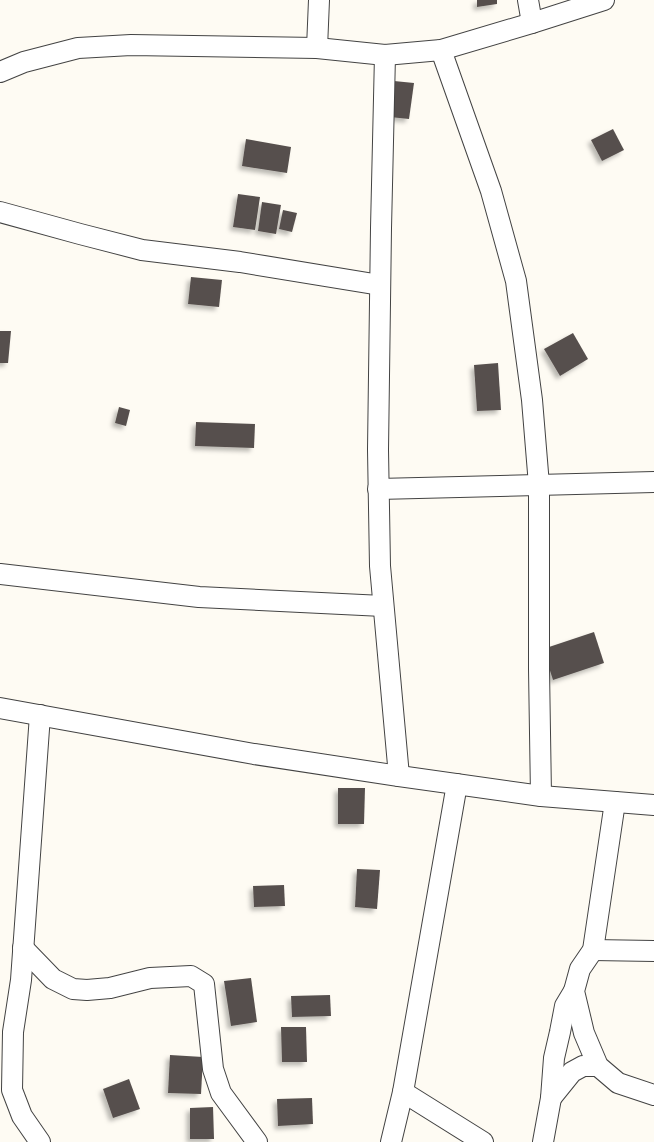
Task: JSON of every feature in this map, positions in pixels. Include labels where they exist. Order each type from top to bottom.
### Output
[{"type":"street","points":[[317,48],[319,0]]},
{"type":"street","points":[[528,0],[532,23]]},
{"type":"street","points":[[0,72],[24,62],[78,48],[131,45],[317,48],[385,55],[441,50],[604,0]]},
{"type":"street","points":[[441,50],[491,191],[516,281],[532,400],[539,485],[541,796]]},
{"type":"street","points":[[385,55],[380,285],[378,489],[380,566],[399,776]]},
{"type":"street","points":[[0,212],[142,250],[240,262],[380,285]]},
{"type":"street","points":[[378,489],[654,482]]},
{"type":"street","points":[[0,574],[199,597],[383,606]]},
{"type":"street","points":[[0,708],[254,754],[399,776],[541,796],[654,805]]},
{"type":"street","points":[[40,715],[21,980],[6,1034],[12,1090],[22,1116],[40,1142]]},
{"type":"street","points":[[391,1142],[403,1092],[458,784]]},
{"type":"street","points":[[543,1142],[551,1098],[554,1058],[565,1006],[574,991],[580,969],[593,950],[615,802]]},
{"type":"street","points":[[23,948],[53,979],[73,989],[87,990],[110,988],[150,978],[191,976],[204,984],[213,1070],[221,1093],[257,1142]]},
{"type":"street","points":[[593,950],[654,951]]},
{"type":"street","points":[[574,991],[584,1033],[598,1066],[618,1083],[654,1095]]},
{"type":"street","points":[[551,1098],[572,1072],[583,1066],[598,1066]]},
{"type":"street","points":[[403,1092],[483,1142]]},
{"type":"building","points":[[477,0],[497,0],[497,4],[477,7]]},
{"type":"building","points":[[394,81],[414,83],[409,119],[390,117]]},
{"type":"building","points":[[613,129],[624,150],[602,161],[591,140]]},
{"type":"building","points":[[246,139],[291,147],[287,173],[242,166]]},
{"type":"building","points":[[238,194],[260,197],[255,230],[233,227]]},
{"type":"building","points":[[262,202],[281,205],[276,234],[258,231]]},
{"type":"building","points":[[283,210],[297,213],[292,232],[279,229]]},
{"type":"building","points":[[191,277],[222,280],[219,307],[188,304]]},
{"type":"building","points":[[0,331],[11,331],[8,363],[0,363]]},
{"type":"building","points":[[573,333],[588,359],[560,376],[544,349]]},
{"type":"building","points":[[498,363],[501,410],[477,411],[474,365]]},
{"type":"building","points":[[119,407],[130,410],[126,426],[115,423]]},
{"type":"building","points":[[196,422],[255,424],[254,448],[195,446]]},
{"type":"building","points":[[594,632],[604,663],[553,680],[543,649]]},
{"type":"building","points":[[338,788],[365,788],[364,824],[338,824]]},
{"type":"building","points":[[357,869],[380,870],[377,909],[355,907]]},
{"type":"building","points":[[284,885],[285,906],[254,907],[253,886]]},
{"type":"building","points":[[251,978],[257,1022],[231,1026],[224,981]]},
{"type":"building","points":[[330,995],[331,1016],[292,1017],[291,996]]},
{"type":"building","points":[[281,1027],[306,1027],[307,1062],[282,1062]]},
{"type":"building","points":[[170,1055],[203,1057],[201,1094],[168,1093]]},
{"type":"building","points":[[129,1079],[140,1109],[113,1118],[103,1089]]},
{"type":"building","points":[[312,1098],[313,1124],[278,1126],[277,1099]]},
{"type":"building","points":[[213,1107],[214,1139],[190,1139],[190,1108]]}]
